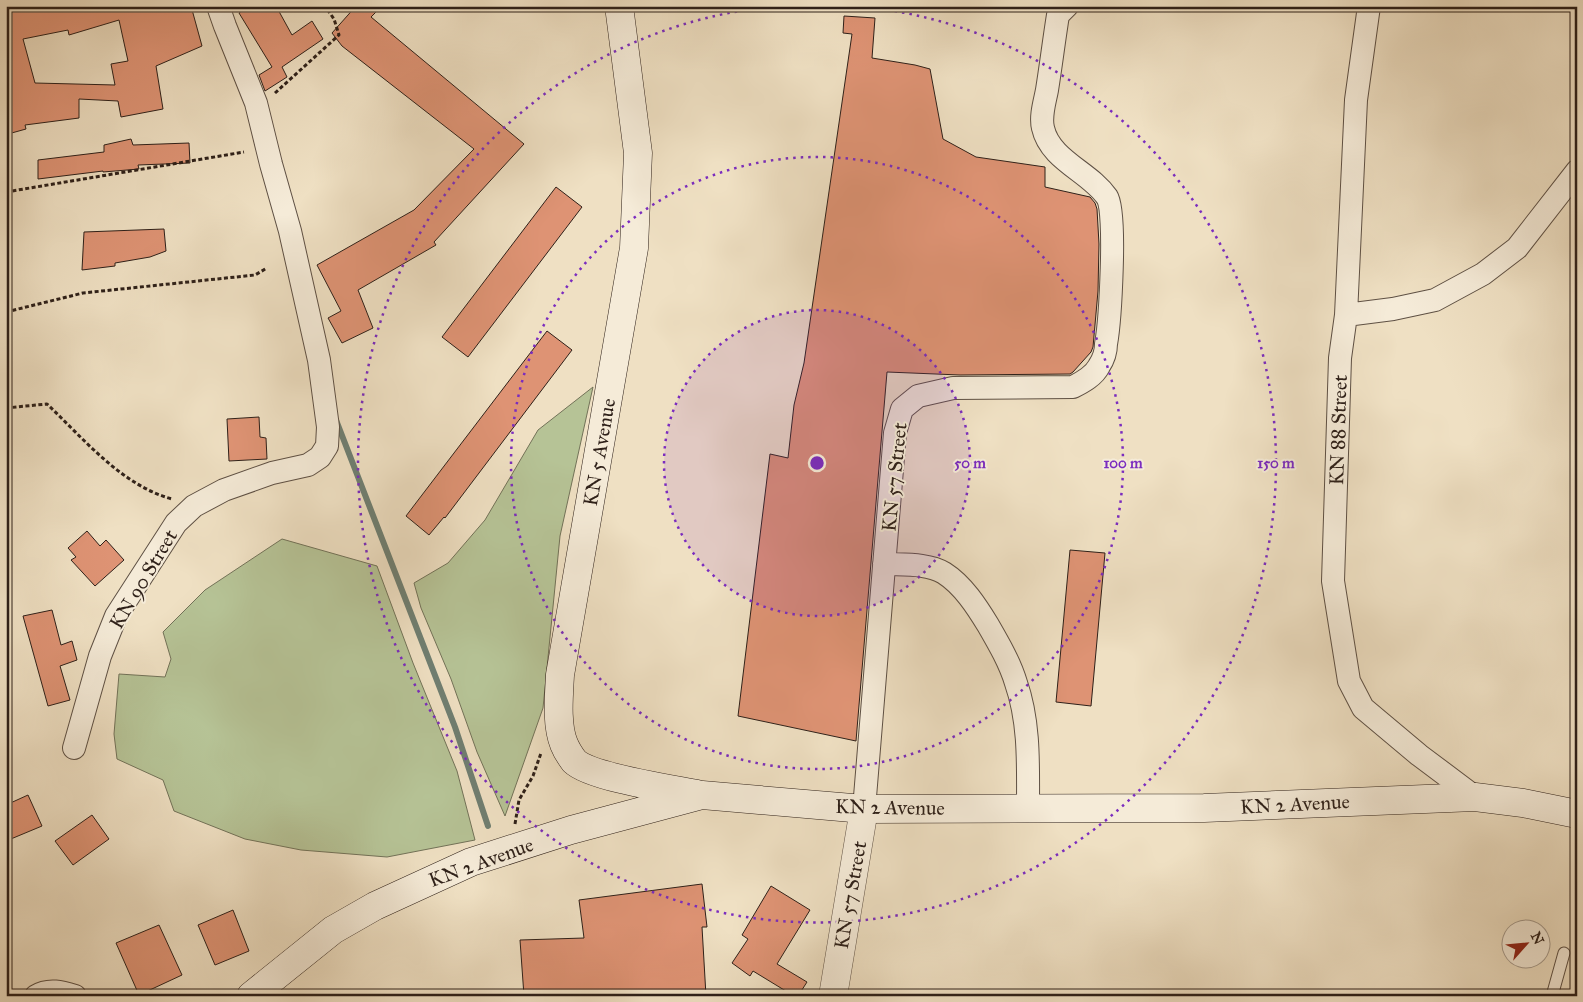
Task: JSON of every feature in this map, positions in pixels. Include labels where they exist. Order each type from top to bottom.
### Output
[{"type":"main road","name":"KN 5 Avenue","points":[[620,6],[638,153],[634,248],[560,675],[558,712],[564,744],[574,762],[596,772],[638,783],[702,795]]},
{"type":"main road","name":"KN 2 Avenue","points":[[251,996],[341,925],[412,888],[471,862],[571,830],[702,795],[864,809],[1204,808],[1475,797],[1523,803],[1577,814]]},
{"type":"main road","name":"KN 57 Street","points":[[832,996],[864,809]]},
{"type":"street","points":[[218,6],[256,103]]},
{"type":"street","name":"KN 57 Street","points":[[864,809],[895,433],[902,408],[918,396],[953,388],[1073,386],[1086,381],[1099,367],[1106,346],[1112,270],[1111,217],[1108,198],[1091,181],[1069,165],[1051,144],[1043,128],[1058,15],[1067,6]]},
{"type":"street","name":"KN 88 Street","points":[[1369,6],[1356,100],[1346,315],[1340,358],[1333,581],[1350,681],[1363,708],[1419,755],[1475,797]]},
{"type":"street","name":"KN 90 Street","points":[[74,748],[87,696],[116,616],[176,523],[194,506],[224,490],[272,473],[308,465],[320,457],[327,446],[328,427],[319,360],[290,231],[270,164],[256,103]]},
{"type":"street","points":[[1346,315],[1393,310],[1435,300],[1483,274],[1517,248],[1577,171]]},
{"type":"street","points":[[884,564],[928,567],[943,572],[960,587],[981,614],[1005,656],[1017,684],[1024,717],[1028,767],[1028,808]]},
{"type":"street","points":[[36,996],[42,993],[59,991],[75,996]]},
{"type":"lane","points":[[1552,996],[1564,954]]},
{"type":"path","points":[[256,103],[280,91],[339,35],[334,19],[325,6]]},
{"type":"path","points":[[6,192],[244,152]]},
{"type":"path","points":[[6,312],[83,293],[255,275],[267,268]]},
{"type":"path","points":[[6,408],[47,404],[101,456],[132,481],[166,498],[194,506]]},
{"type":"path","points":[[512,849],[519,800],[533,776],[543,748]]},
{"type":"green space","points":[[593,387],[560,536],[543,708],[505,816],[477,752],[451,679],[421,608],[414,583],[448,563],[485,520],[538,430]]},
{"type":"green space","points":[[282,539],[377,566],[413,663],[457,771],[475,840],[387,857],[301,850],[245,839],[174,811],[163,780],[117,759],[114,734],[119,674],[165,677],[171,659],[163,632],[205,590]]},
{"type":"building","points":[[6,6],[191,6],[202,46],[156,66],[163,109],[121,117],[118,101],[79,99],[79,118],[25,125],[26,129],[8,134],[6,123]],"holes":[[[119,20],[128,61],[111,64],[115,85],[35,83],[23,39],[68,30],[69,35]]]},
{"type":"building","points":[[248,6],[276,6],[292,35],[312,21],[323,39],[282,67],[287,77],[265,91],[259,75],[272,67],[239,13]]},
{"type":"building","points":[[356,6],[382,6],[371,17],[524,144],[434,242],[436,245],[358,290],[373,328],[342,343],[328,318],[341,311],[317,265],[414,210],[474,149],[342,46],[332,33]]},
{"type":"building","points":[[844,16],[875,18],[872,58],[930,69],[943,139],[976,157],[1045,167],[1045,187],[1090,197],[1097,209],[1099,244],[1098,291],[1093,347],[1091,352],[1070,374],[960,375],[887,372],[856,741],[738,716],[770,454],[788,458],[794,405],[804,363],[852,34],[843,33]]},
{"type":"building","points":[[131,139],[133,145],[189,143],[190,163],[138,165],[139,169],[103,171],[38,179],[38,160],[104,152],[104,145]]},
{"type":"building","points":[[556,187],[582,207],[468,357],[442,337]]},
{"type":"building","points":[[164,229],[166,251],[150,257],[115,263],[115,266],[82,270],[84,232]]},
{"type":"building","points":[[547,331],[572,350],[445,518],[429,535],[406,516]]},
{"type":"building","points":[[259,417],[260,437],[266,438],[267,459],[229,461],[227,419]]},
{"type":"building","points":[[87,531],[100,546],[106,540],[124,560],[95,586],[71,560],[76,557],[68,548]]},
{"type":"building","points":[[1070,550],[1105,553],[1091,706],[1056,702]]},
{"type":"building","points":[[52,610],[61,645],[72,641],[77,660],[60,666],[70,700],[48,706],[23,616]]},
{"type":"building","points":[[28,795],[42,826],[6,841],[6,805]]},
{"type":"building","points":[[92,815],[109,839],[73,865],[55,841]]},
{"type":"building","points":[[702,884],[707,927],[702,927],[706,996],[524,996],[520,940],[584,938],[579,900]]},
{"type":"building","points":[[771,886],[810,910],[777,964],[807,982],[798,996],[794,996],[753,971],[750,976],[732,963],[748,939],[742,935]]},
{"type":"building","points":[[233,910],[249,951],[215,965],[198,925]]},
{"type":"building","points":[[159,925],[182,975],[139,995],[116,943]]},
{"type":"waterway","points":[[336,420],[455,727],[488,826]]}]
